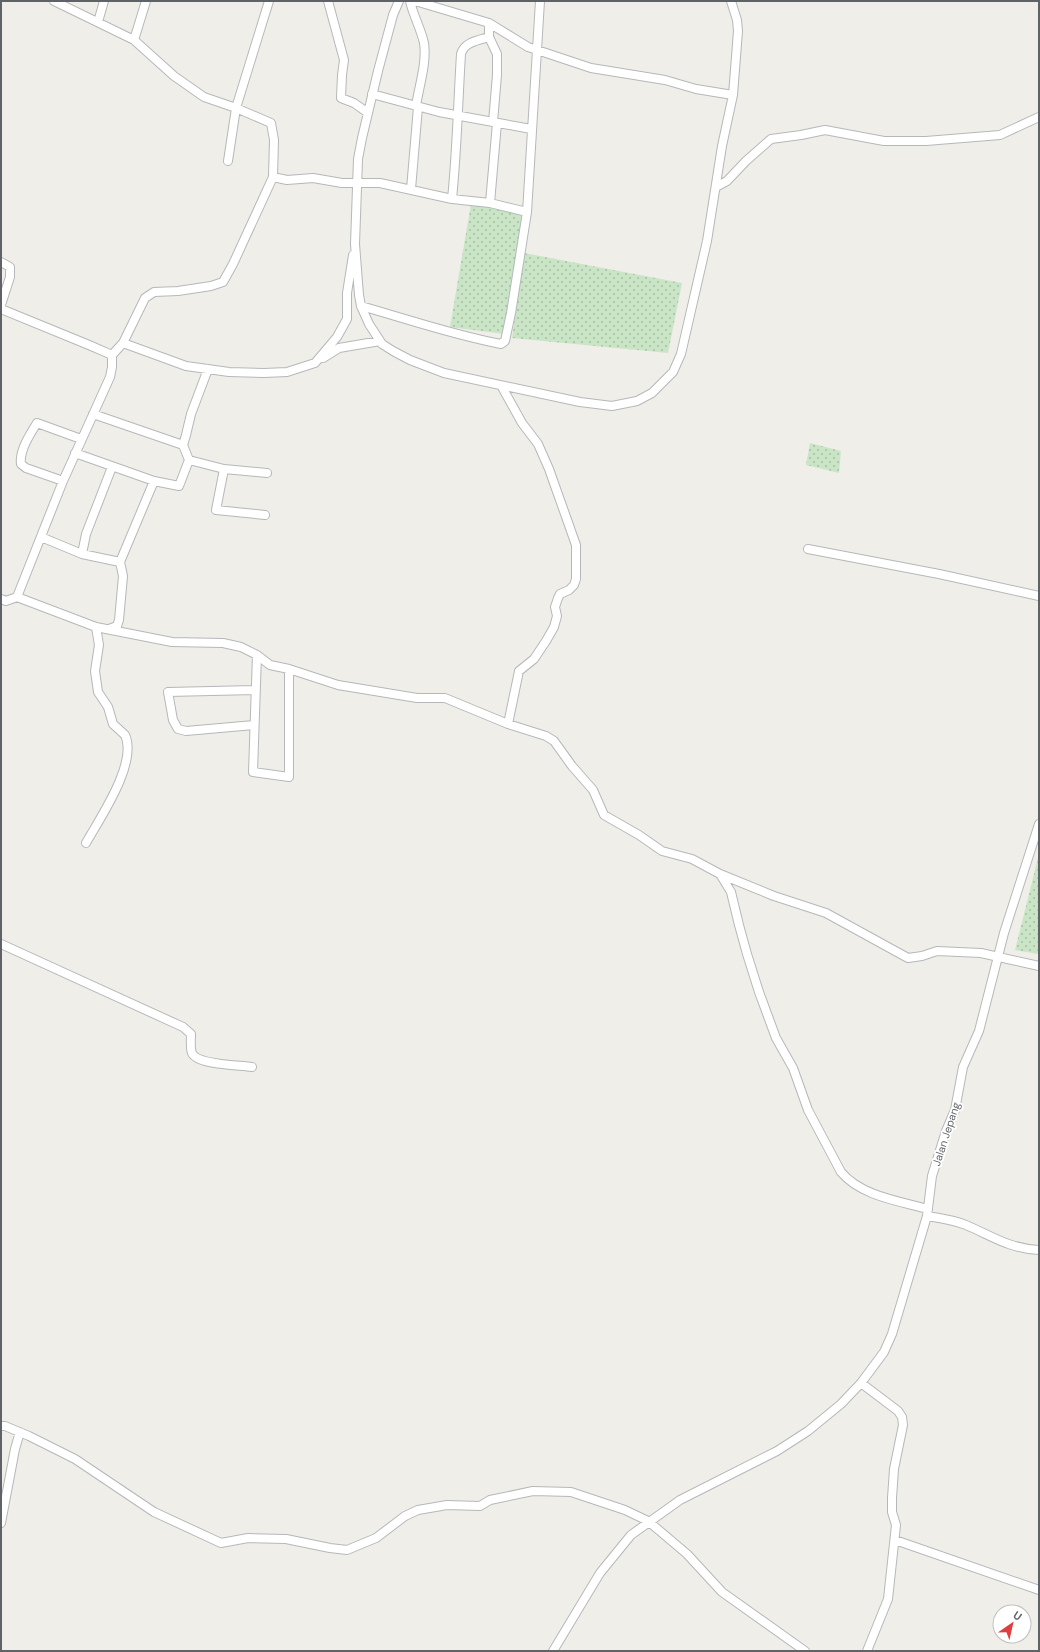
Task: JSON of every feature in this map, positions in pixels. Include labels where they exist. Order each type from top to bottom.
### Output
[{"type":"street","points":[[1,600],[6,602],[17,597],[62,480],[110,377],[112,355],[123,343],[145,298],[154,292],[178,291],[211,286],[222,282],[233,264],[273,177],[274,140],[272,124],[236,108],[204,97],[174,76],[134,40],[66,4],[54,1]]},
{"type":"street","points":[[98,22],[104,1]]},
{"type":"street","points":[[134,40],[146,1]]},
{"type":"street","points":[[228,161],[236,108],[269,1]]},
{"type":"street","points":[[328,1],[344,60],[341,98],[354,103],[368,113]]},
{"type":"street","points":[[399,1],[393,15],[372,94],[358,159],[355,244],[358,295],[369,324],[380,341],[393,351],[418,364],[444,373],[580,402],[612,406],[637,401],[652,393],[673,372],[681,354],[707,241],[733,95],[738,31],[737,20],[731,1]]},
{"type":"street","points":[[410,1],[413,15],[424,43],[417,106],[411,189]]},
{"type":"street","points":[[415,1],[490,23],[524,45],[602,71],[665,80],[733,95]]},
{"type":"street","points":[[361,306],[442,330],[490,342],[503,343],[507,333],[511,313],[527,212],[540,1]]},
{"type":"street","points":[[490,23],[489,37],[497,54],[495,123],[490,204]]},
{"type":"street","points":[[452,199],[456,152],[456,115],[462,49],[468,44],[489,37]]},
{"type":"street","points":[[372,94],[456,115],[531,129]]},
{"type":"street","points":[[716,187],[727,180],[771,139],[825,130],[884,141],[926,141],[1000,134],[1039,116]]},
{"type":"street","points":[[273,177],[287,180],[313,178],[342,183],[380,182],[452,199],[490,204],[527,212]]},
{"type":"street","points":[[315,363],[337,337],[347,319],[347,293],[355,244]]},
{"type":"street","points":[[1,262],[10,267],[10,278],[1,305]]},
{"type":"street","points":[[1,309],[112,355]]},
{"type":"street","points":[[123,343],[186,366],[264,373],[287,372],[315,363],[339,348],[380,341]]},
{"type":"street","points":[[182,445],[191,414],[208,369]]},
{"type":"street","points":[[502,386],[522,423],[538,444],[549,469],[576,545],[576,579],[574,585],[569,590],[560,594],[555,607],[557,616],[554,627],[534,659],[518,671],[508,724]]},
{"type":"street","points":[[74,454],[154,481],[179,486],[189,460],[182,445],[93,414]]},
{"type":"street","points":[[62,480],[26,468],[21,464],[21,456],[29,435],[37,423],[81,440]]},
{"type":"street","points":[[189,460],[224,469],[267,473]]},
{"type":"street","points":[[82,554],[86,534],[112,466]]},
{"type":"street","points":[[224,469],[216,510],[264,515]]},
{"type":"street","points":[[109,629],[117,626],[119,620],[123,576],[120,562],[154,481]]},
{"type":"street","points":[[41,537],[82,554],[120,562]]},
{"type":"street","points":[[808,549],[946,575],[1039,596]]},
{"type":"street","points":[[17,597],[96,627],[172,642],[223,643],[241,647],[270,665],[338,685],[417,698],[445,698],[508,724],[546,736],[554,741],[572,766],[593,790],[604,815],[639,835],[662,851],[692,859],[720,874],[774,896],[826,913],[908,958],[922,956],[936,951],[981,953],[997,958],[1039,966]]},
{"type":"street","points":[[86,843],[122,777],[127,752],[125,735],[113,724],[108,707],[98,692],[95,665],[99,645],[96,627]]},
{"type":"street","points":[[256,655],[254,772],[288,777],[289,670]]},
{"type":"street","points":[[254,725],[186,730],[178,729],[173,720],[168,692],[255,690]]},
{"type":"street","name":"Jalan Jepang","points":[[553,1651],[600,1573],[631,1535],[648,1521],[680,1500],[777,1450],[808,1431],[840,1404],[861,1383],[884,1352],[892,1334],[927,1212],[928,1196],[932,1176],[957,1103],[963,1067],[979,1031],[997,958],[1039,824]]},
{"type":"street","points":[[720,874],[731,892],[749,960],[776,1038],[793,1068],[808,1110],[840,1172],[846,1179],[862,1190],[965,1224],[994,1239],[1016,1248],[1039,1250]]},
{"type":"street","points":[[1,944],[183,1027],[191,1034],[192,1052],[196,1058],[211,1063],[252,1066]]},
{"type":"street","points":[[861,1383],[898,1411],[902,1417],[903,1425],[894,1469],[892,1512],[896,1525],[888,1599],[867,1651]]},
{"type":"street","points":[[1,1426],[20,1432],[75,1459],[154,1512],[221,1543],[248,1538],[286,1539],[347,1550],[376,1538],[405,1516],[418,1510],[447,1505],[480,1506],[490,1500],[533,1492],[571,1492],[625,1510],[648,1521],[687,1554],[722,1592],[805,1651]]},
{"type":"street","points":[[1,1523],[15,1449],[20,1432]]},
{"type":"street","points":[[895,1540],[1039,1590]]},
{"type":"green space","points":[[471,204],[522,214],[504,334],[450,327]]},
{"type":"green space","points":[[524,253],[682,283],[668,353],[512,338]]},
{"type":"green space","points":[[810,443],[841,451],[839,473],[806,465]]},
{"type":"green space","points":[[1039,854],[1039,954],[1015,950]]}]
